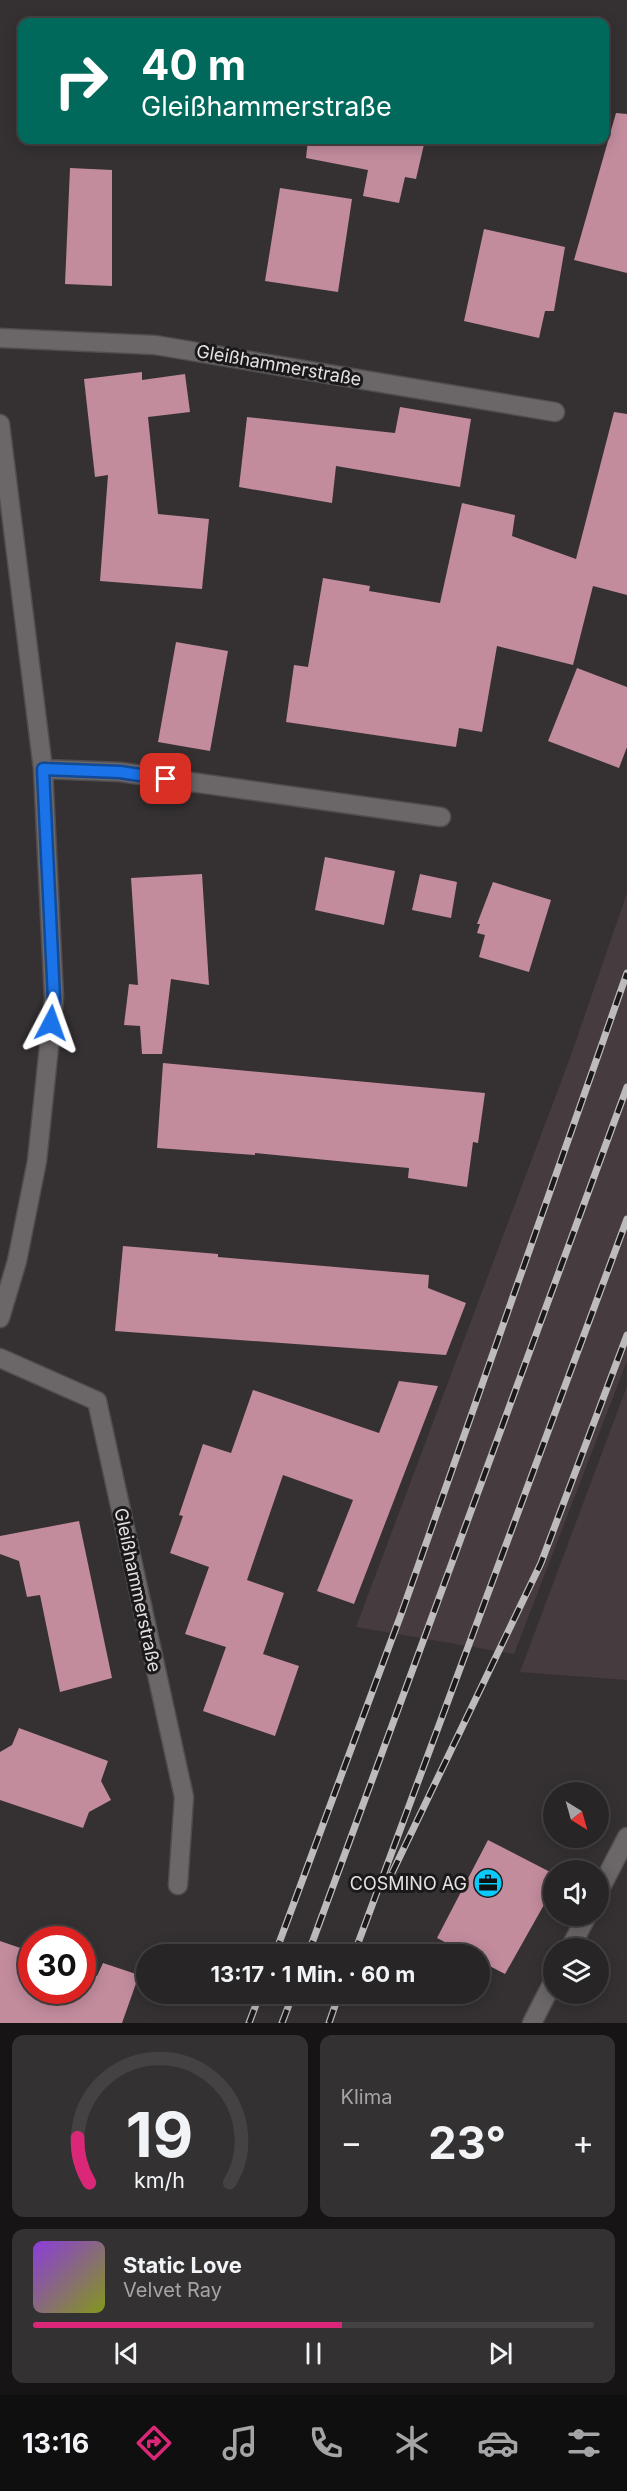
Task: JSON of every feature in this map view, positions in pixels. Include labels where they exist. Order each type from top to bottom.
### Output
[{"type":"street","name":"Gleißhammerstraße","points":[[0,338],[155,345],[555,412]]},
{"type":"street","points":[[0,424],[43,769],[54,999],[37,1161],[17,1261],[0,1318]]},
{"type":"street","points":[[43,769],[120,772],[441,817]]},
{"type":"street","name":"Gleißhammerstraße","points":[[0,1358],[97,1401],[184,1797],[178,1885]]},
{"type":"street","points":[[609,1872],[627,1837]]},
{"type":"street","points":[[532,2023],[543,2002]]},
{"type":"shaded area","points":[[627,893],[627,1361],[514,1654],[356,1627],[570,1058]]},
{"type":"shaded area","points":[[627,1386],[627,1680],[520,1672]]},
{"type":"building","points":[[616,113],[627,114],[627,273],[574,260]]},
{"type":"building","points":[[308,144],[424,144],[416,179],[405,177],[399,203],[363,196],[368,170],[306,158]]},
{"type":"building","points":[[70,168],[112,170],[112,286],[65,284]]},
{"type":"building","points":[[280,188],[352,199],[338,292],[265,281]]},
{"type":"building","points":[[484,229],[565,247],[554,311],[545,311],[539,338],[464,321]]},
{"type":"building","points":[[142,372],[142,380],[185,374],[190,412],[148,417],[158,514],[209,519],[202,589],[100,581],[108,475],[95,477],[84,379]]},
{"type":"building","points":[[400,407],[471,419],[460,487],[336,466],[332,503],[239,487],[247,417],[395,433]]},
{"type":"building","points":[[614,412],[627,414],[627,595],[593,586],[573,665],[497,646],[482,732],[459,728],[456,747],[286,722],[294,665],[308,667],[323,578],[370,586],[369,591],[440,603],[462,503],[515,515],[512,536],[576,559]]},
{"type":"building","points":[[176,642],[228,651],[210,751],[158,742]]},
{"type":"building","points":[[577,668],[627,687],[627,747],[619,768],[548,741]]},
{"type":"building","points":[[325,857],[395,871],[384,925],[315,910]]},
{"type":"building","points":[[202,874],[209,985],[171,979],[162,1054],[142,1054],[140,1026],[124,1025],[129,984],[138,985],[131,878]]},
{"type":"building","points":[[420,874],[457,882],[451,918],[412,910]]},
{"type":"building","points":[[493,882],[551,900],[529,972],[479,957],[485,935],[477,933],[480,924],[477,924]]},
{"type":"building","points":[[163,1063],[485,1093],[478,1143],[473,1142],[467,1187],[408,1178],[409,1168],[255,1153],[255,1155],[157,1148]]},
{"type":"building","points":[[123,1246],[218,1254],[218,1257],[429,1275],[428,1288],[466,1303],[446,1355],[115,1331]]},
{"type":"building","points":[[399,1381],[438,1386],[354,1604],[317,1591],[353,1500],[283,1475],[247,1580],[284,1593],[263,1654],[299,1666],[275,1736],[203,1711],[226,1647],[185,1634],[209,1567],[170,1553],[183,1516],[179,1515],[203,1444],[231,1453],[253,1390],[379,1433]]},
{"type":"building","points":[[79,1521],[112,1678],[60,1692],[40,1595],[27,1597],[19,1561],[0,1554],[0,1536]]},
{"type":"building","points":[[19,1728],[108,1761],[101,1781],[111,1800],[89,1812],[83,1828],[0,1800],[0,1752],[12,1745]]},
{"type":"building","points":[[488,1840],[543,1868],[543,1907],[505,1974],[490,1966],[490,1944],[449,1944],[437,1938]]},
{"type":"building","points":[[0,1941],[18,1947],[18,2004],[96,2004],[96,1976],[103,1963],[136,1974],[136,1983],[122,2023],[0,2023]]},
{"type":"railway","points":[[279,1944],[403,1609],[627,973]]},
{"type":"railway","points":[[312,1944],[627,1087]]},
{"type":"railway","points":[[358,1944],[627,1219]]},
{"type":"railway","points":[[392,1873],[541,1563],[627,1335]]},
{"type":"railway","points":[[249,2023],[256,2004]]},
{"type":"railway","points":[[282,2023],[289,2004]]},
{"type":"railway","points":[[329,2023],[336,2004]]},
{"type":"place","name":"COSMINO AG","points":[[488,1883]]},
{"type":"route","points":[[51,1023],[54,999],[43,769],[120,772],[166,779]]}]
